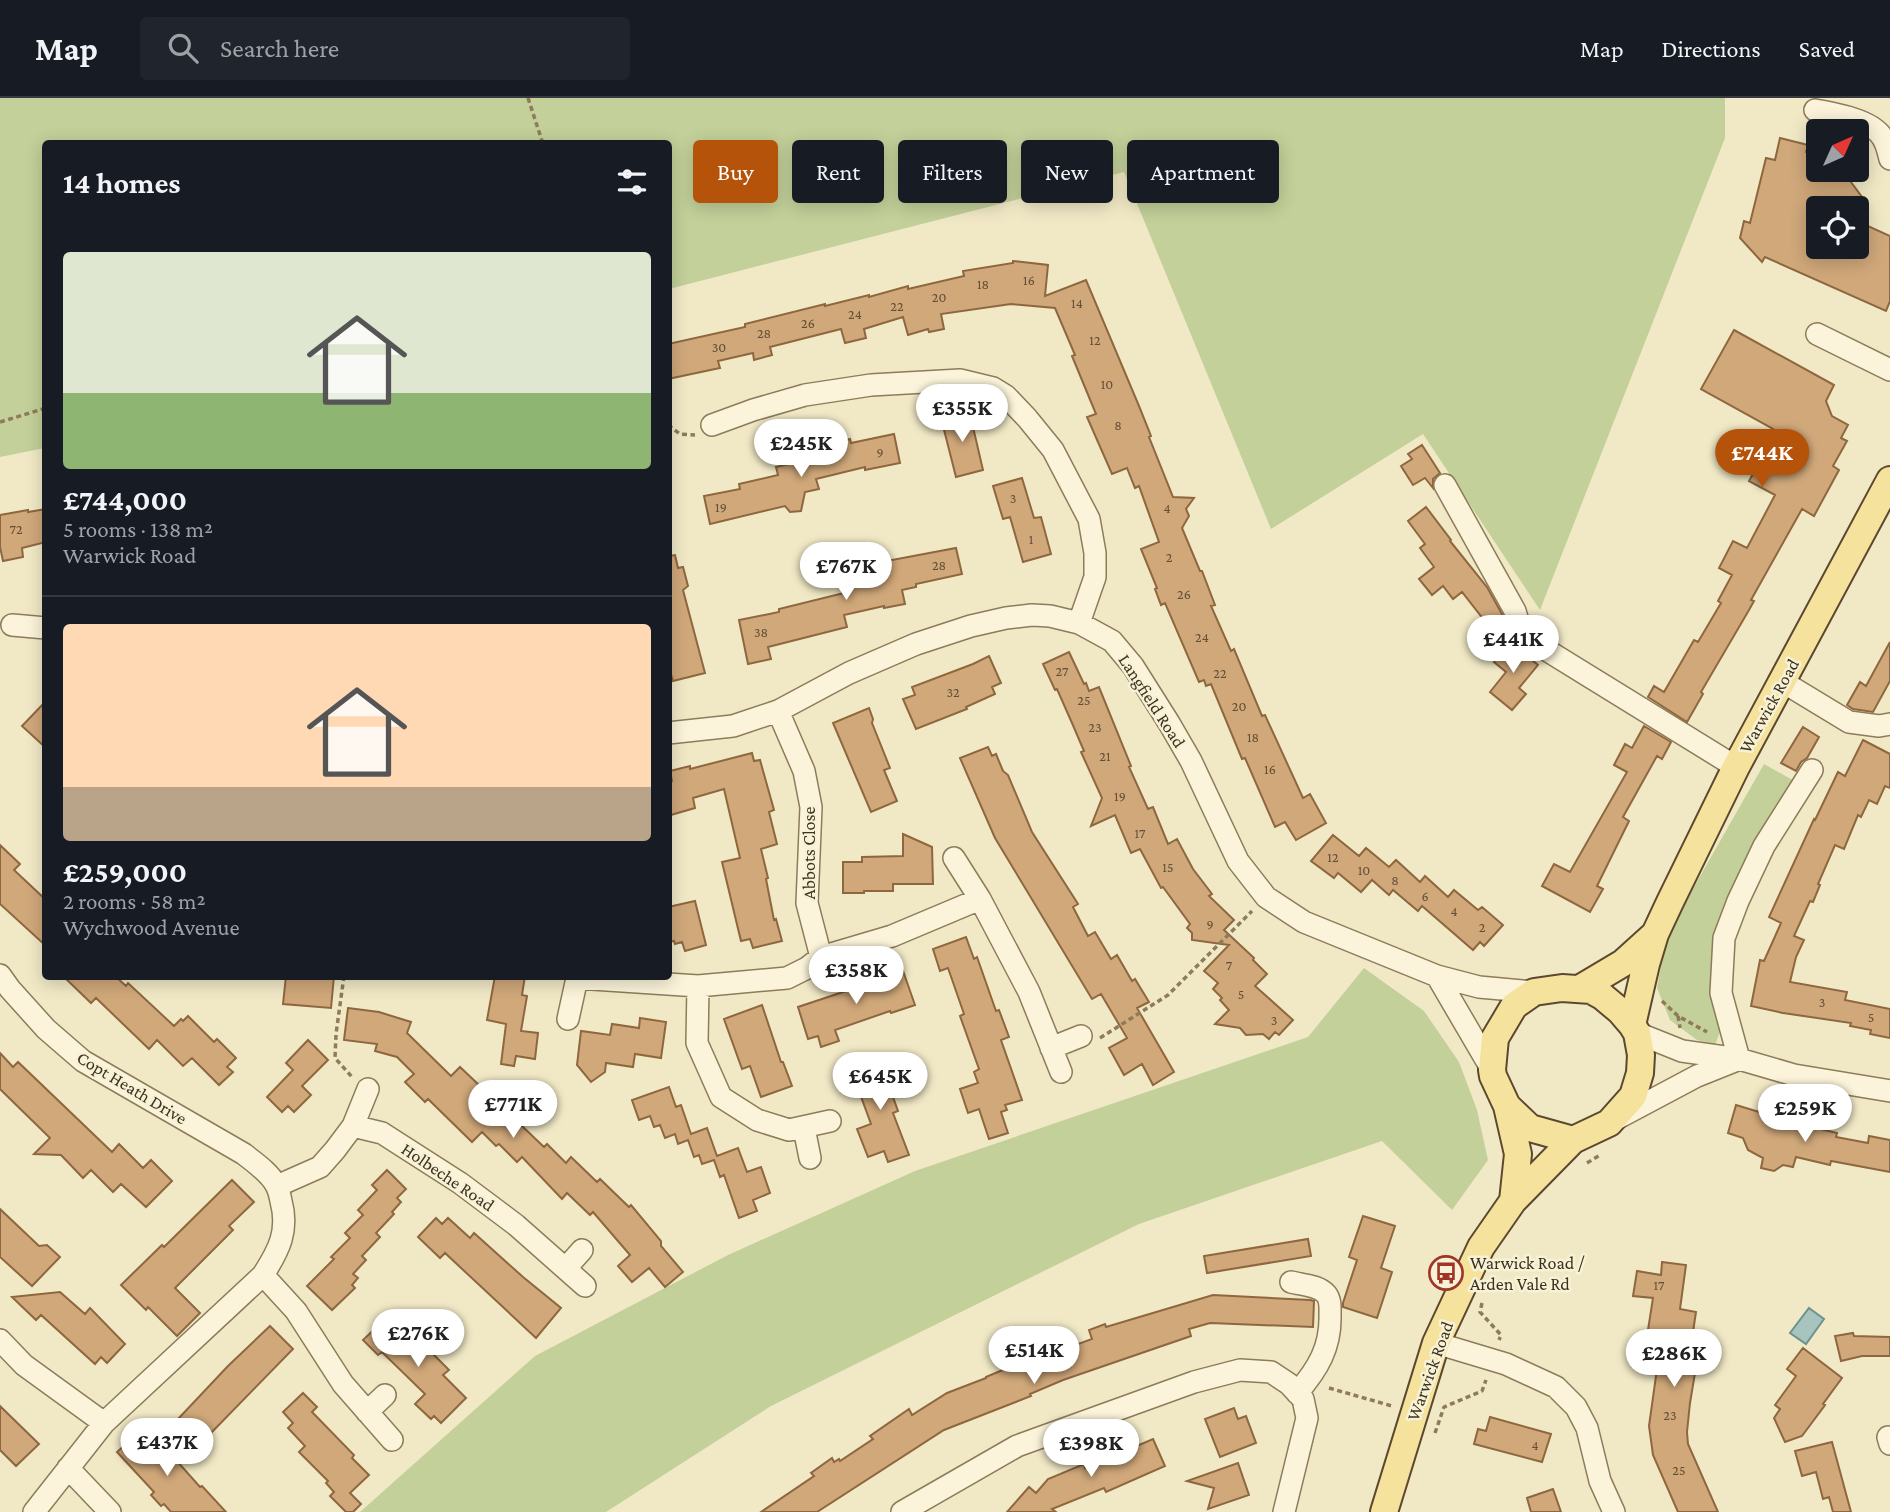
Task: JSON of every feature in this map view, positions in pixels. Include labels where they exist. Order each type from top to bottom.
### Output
[{"type":"main road","name":"Warwick Road","points":[[1384,1512],[1436,1343],[1481,1247],[1513,1200],[1633,1096],[1640,1073],[1641,1055],[1634,1029],[1642,981],[1655,934],[1736,767],[1890,480]]},
{"type":"main road","name":"Warwick Road","points":[[1513,1200],[1518,1154],[1507,1106],[1492,1070],[1494,1038],[1514,1006],[1534,992],[1581,988],[1623,963],[1655,934]]},
{"type":"main road","points":[[1581,988],[1602,996],[1634,1029]]},
{"type":"main road","name":"Warwick Road","points":[[1507,1106],[1530,1128],[1592,1131]]},
{"type":"street","points":[[1815,110],[1835,113],[1872,127],[1882,135],[1890,159]]},
{"type":"street","points":[[1817,334],[1890,370]]},
{"type":"street","points":[[712,425],[805,395],[871,384],[960,380],[993,388],[1006,396],[1053,450],[1089,520],[1096,553],[1095,577],[1079,623]]},
{"type":"street","points":[[1445,485],[1515,611],[1522,635],[1736,767]]},
{"type":"street","name":"Langfield Road","points":[[672,733],[733,726],[778,710],[849,673],[916,644],[971,626],[1032,615],[1079,623],[1112,641],[1133,666],[1191,761],[1238,861],[1266,897],[1304,922],[1437,976],[1479,987],[1534,992]]},
{"type":"street","points":[[12,625],[42,628]]},
{"type":"street","points":[[1783,682],[1849,722],[1880,726],[1890,724]]},
{"type":"street","name":"Abbots Close","points":[[778,710],[804,771],[811,807],[807,903],[821,957]]},
{"type":"street","points":[[1739,1059],[1721,993],[1724,938],[1764,846],[1812,769]]},
{"type":"street","points":[[954,858],[980,899],[1029,992],[1061,1072]]},
{"type":"street","points":[[617,980],[698,986],[787,978],[821,957],[892,936],[980,899]]},
{"type":"street","name":"Copt Heath Drive","points":[[0,975],[46,1029],[83,1060],[244,1154],[277,1186]]},
{"type":"street","points":[[1437,976],[1492,1070]]},
{"type":"street","points":[[568,1019],[576,980]]},
{"type":"street","points":[[698,986],[697,1043],[721,1097],[757,1120],[789,1130],[830,1121]]},
{"type":"street","points":[[1634,1029],[1682,1051],[1739,1059],[1794,1075],[1890,1091]]},
{"type":"street","points":[[1051,1048],[1080,1036]]},
{"type":"street","points":[[1592,1131],[1697,1076],[1739,1059]]},
{"type":"street","points":[[34,1512],[104,1423],[263,1275],[283,1238],[283,1210],[277,1186],[320,1167],[353,1126],[368,1089]]},
{"type":"street","name":"Holbeche Road","points":[[353,1126],[382,1133],[460,1183],[516,1225],[585,1286]]},
{"type":"street","points":[[804,1128],[810,1158]]},
{"type":"street","points":[[566,1268],[582,1250]]},
{"type":"street","points":[[263,1275],[296,1311],[343,1384],[392,1440]]},
{"type":"street","points":[[1290,1282],[1315,1287],[1325,1292],[1329,1299],[1330,1326],[1327,1344],[1312,1377],[1301,1388]]},
{"type":"street","points":[[0,1340],[24,1365],[104,1423]]},
{"type":"street","points":[[1436,1343],[1506,1364],[1556,1387],[1576,1407],[1587,1428],[1600,1481],[1614,1512]]},
{"type":"street","points":[[913,1509],[1017,1446],[1194,1382],[1240,1370],[1271,1372],[1289,1384],[1301,1388]]},
{"type":"street","points":[[1284,1512],[1307,1418],[1301,1388]]},
{"type":"street","points":[[367,1412],[385,1395]]},
{"type":"street","points":[[68,1468],[110,1512]]},
{"type":"path","points":[[528,98],[542,140]]},
{"type":"path","points":[[0,422],[42,409]]},
{"type":"path","points":[[1080,1036],[1097,1040],[1168,995],[1266,897]]},
{"type":"path","points":[[343,980],[335,1058],[352,1078],[368,1089]]},
{"type":"path","points":[[1642,981],[1678,1016],[1706,1032],[1733,1037]]},
{"type":"path","points":[[1577,1168],[1587,1163],[1592,1131]]},
{"type":"path","points":[[1432,1443],[1444,1407],[1482,1391],[1501,1335],[1480,1312],[1483,1301]]},
{"type":"path","points":[[1301,1388],[1315,1385],[1397,1407]]},
{"type":"green space","points":[[0,98],[1725,98],[1725,138],[1540,610],[1423,434],[1271,529],[1137,203],[1279,203],[1279,140],[1127,140],[1127,179],[1124,172],[1113,175],[1113,140],[1021,140],[1021,198],[1007,202],[1007,140],[898,140],[898,203],[1003,203],[672,288],[672,140],[42,140],[42,449],[0,457]]},
{"type":"green space","points":[[1764,764],[1798,783],[1748,862],[1716,999],[1720,1032],[1715,1045],[1697,1040],[1670,1020],[1657,988],[1666,936]]},
{"type":"green space","points":[[1364,968],[1424,1011],[1459,1062],[1477,1110],[1488,1160],[1452,1210],[1382,1141],[1139,1224],[771,1406],[606,1512],[360,1512],[535,1356],[728,1255],[915,1171],[1308,1037]]},
{"type":"water","points":[[1809,1308],[1824,1319],[1806,1344],[1790,1333]]},
{"type":"building","points":[[1780,138],[1806,144],[1806,182],[1851,182],[1861,196],[1806,196],[1806,259],[1869,259],[1869,226],[1890,236],[1890,301],[1886,311],[1765,257],[1762,262],[1740,238],[1744,221],[1750,223],[1766,158],[1775,160]]},
{"type":"building","points":[[1013,263],[1048,265],[1045,296],[1086,280],[1139,406],[1173,497],[1194,498],[1186,509],[1189,516],[1182,528],[1215,605],[1211,606],[1231,651],[1234,649],[1262,716],[1265,715],[1303,798],[1310,794],[1326,823],[1296,840],[1285,822],[1275,827],[1245,758],[1242,759],[1211,684],[1206,686],[1204,680],[1199,682],[1165,603],[1161,605],[1141,549],[1159,542],[1139,486],[1135,488],[1127,468],[1112,474],[1087,417],[1096,414],[1055,308],[1011,304],[941,314],[944,329],[929,332],[928,329],[908,335],[903,317],[864,329],[866,338],[845,343],[841,329],[770,347],[772,355],[754,360],[753,353],[718,361],[720,368],[672,378],[672,343],[745,327],[745,324],[825,304],[964,276],[963,271]]},
{"type":"building","points":[[1734,330],[1834,385],[1826,401],[1832,416],[1848,425],[1841,438],[1847,441],[1833,466],[1839,470],[1814,516],[1802,509],[1687,722],[1648,697],[1654,686],[1664,692],[1694,640],[1698,642],[1721,603],[1718,601],[1732,575],[1719,568],[1733,541],[1747,548],[1775,495],[1749,481],[1760,461],[1756,458],[1773,429],[1701,389]]},
{"type":"building","points":[[969,410],[983,470],[956,477],[941,418]]},
{"type":"building","points":[[894,434],[900,463],[865,470],[865,467],[816,479],[819,489],[805,492],[801,511],[790,512],[785,506],[710,524],[704,496],[740,489],[739,484],[778,475],[776,467],[819,457],[816,448],[850,439],[851,443]]},
{"type":"building","points":[[1422,445],[1440,473],[1433,479],[1433,488],[1425,478],[1413,485],[1401,466],[1412,459],[1408,454]]},
{"type":"building","points":[[1022,478],[1034,518],[1041,517],[1051,554],[1023,562],[1010,517],[1003,519],[993,486]]},
{"type":"building","points":[[1426,507],[1487,587],[1503,616],[1506,626],[1495,634],[1462,592],[1453,599],[1443,586],[1432,595],[1419,579],[1434,567],[1420,548],[1425,544],[1408,521]]},
{"type":"building","points":[[42,510],[42,543],[22,548],[23,557],[3,561],[0,515]]},
{"type":"building","points":[[956,548],[962,574],[916,584],[916,587],[902,590],[905,604],[844,615],[847,627],[768,647],[771,659],[748,664],[739,620],[779,612],[779,609],[848,592],[845,580],[877,572],[876,563]]},
{"type":"building","points":[[672,555],[675,555],[678,568],[683,567],[688,586],[683,590],[705,673],[673,681],[672,678]]},
{"type":"building","points":[[1510,642],[1538,665],[1519,688],[1526,694],[1512,710],[1490,692],[1506,672],[1494,662]]},
{"type":"building","points":[[1890,642],[1890,681],[1873,712],[1853,709],[1847,705],[1860,682],[1866,686]]},
{"type":"building","points":[[1069,652],[1089,691],[1099,687],[1131,766],[1129,767],[1148,809],[1153,807],[1168,844],[1177,839],[1193,869],[1212,894],[1209,896],[1234,920],[1224,930],[1267,974],[1255,986],[1293,1020],[1279,1035],[1275,1032],[1269,1039],[1263,1034],[1246,1035],[1240,1028],[1215,1024],[1229,1010],[1213,989],[1218,983],[1204,971],[1229,945],[1192,940],[1192,933],[1187,928],[1190,924],[1163,887],[1161,888],[1140,849],[1131,853],[1115,815],[1091,826],[1102,798],[1081,752],[1084,751],[1072,723],[1043,664]]},
{"type":"building","points":[[989,656],[1001,683],[992,687],[995,694],[966,707],[967,709],[916,729],[903,699],[915,695],[912,687]]},
{"type":"building","points":[[42,705],[42,744],[22,726]]},
{"type":"building","points":[[869,708],[872,723],[890,768],[884,770],[897,801],[871,812],[833,723]]},
{"type":"building","points":[[1644,726],[1671,742],[1662,759],[1657,756],[1623,817],[1629,821],[1597,886],[1603,889],[1590,912],[1542,886],[1554,864],[1570,872],[1627,772],[1614,765],[1625,744],[1632,748]]},
{"type":"building","points":[[1803,727],[1819,737],[1796,771],[1781,763]]},
{"type":"building","points":[[1863,740],[1890,754],[1890,788],[1885,786],[1877,804],[1869,800],[1861,817],[1858,815],[1844,849],[1835,845],[1813,902],[1810,901],[1794,936],[1804,940],[1796,957],[1790,982],[1847,992],[1845,1000],[1890,1009],[1890,1038],[1870,1034],[1871,1030],[1850,1026],[1851,1023],[1751,1006],[1760,960],[1764,961],[1781,923],[1769,917],[1838,772],[1845,776]]},
{"type":"building","points":[[988,747],[992,756],[996,754],[1003,771],[1008,775],[1032,832],[1078,904],[1073,907],[1088,936],[1095,932],[1111,959],[1117,955],[1132,981],[1135,979],[1149,1002],[1137,1008],[1174,1072],[1153,1085],[1142,1064],[1124,1075],[1109,1048],[1127,1038],[1101,994],[1092,999],[995,838],[960,758]]},
{"type":"building","points":[[752,753],[754,761],[760,760],[774,810],[769,812],[777,844],[761,849],[774,920],[776,919],[782,941],[753,948],[750,939],[741,941],[722,862],[740,858],[724,789],[693,798],[695,808],[672,815],[672,770],[690,766],[690,769]]},
{"type":"building","points":[[903,834],[932,847],[933,884],[893,884],[893,891],[843,893],[843,862],[862,862],[862,857],[903,856]]},
{"type":"building","points":[[1333,835],[1359,856],[1366,848],[1389,867],[1396,860],[1420,882],[1425,876],[1448,897],[1454,890],[1478,910],[1482,907],[1503,925],[1484,946],[1480,942],[1473,950],[1422,906],[1418,911],[1393,890],[1389,895],[1372,880],[1361,892],[1338,873],[1334,878],[1311,861]]},
{"type":"building","points":[[0,845],[20,864],[14,870],[42,896],[42,942],[0,904]]},
{"type":"building","points":[[695,901],[706,945],[685,951],[682,942],[675,944],[672,941],[672,906]]},
{"type":"building","points":[[966,937],[974,959],[977,957],[996,1011],[999,1010],[1009,1037],[1001,1040],[1022,1100],[1005,1105],[1007,1110],[1001,1112],[1008,1133],[989,1139],[979,1109],[968,1113],[960,1089],[978,1083],[974,1072],[979,1069],[960,1016],[964,1014],[948,968],[940,971],[933,949]]},
{"type":"building","points":[[902,968],[915,1005],[835,1030],[839,1041],[821,1047],[818,1036],[808,1039],[798,1007],[855,988],[854,985]]},
{"type":"building","points":[[67,980],[119,980],[126,986],[128,983],[174,1026],[188,1016],[214,1042],[217,1039],[236,1058],[227,1067],[233,1072],[219,1085],[192,1058],[183,1066],[157,1040],[149,1049],[96,998],[91,1003]]},
{"type":"building","points":[[286,980],[334,980],[331,1008],[283,1004]]},
{"type":"building","points":[[494,980],[524,980],[522,995],[527,996],[521,1031],[538,1033],[535,1059],[516,1056],[514,1066],[501,1064],[506,1024],[487,1020]]},
{"type":"building","points":[[762,1005],[792,1086],[761,1097],[750,1066],[742,1069],[724,1019]]},
{"type":"building","points":[[348,1008],[379,1012],[411,1022],[407,1033],[451,1076],[460,1067],[544,1147],[547,1144],[566,1163],[571,1157],[597,1182],[600,1179],[629,1207],[631,1205],[683,1272],[665,1287],[649,1268],[632,1282],[618,1266],[630,1255],[593,1212],[590,1215],[567,1193],[562,1199],[522,1157],[517,1162],[482,1132],[472,1142],[428,1099],[425,1102],[405,1082],[414,1074],[397,1057],[375,1051],[377,1044],[344,1040]]},
{"type":"building","points":[[640,1018],[666,1022],[661,1058],[635,1054],[633,1067],[606,1063],[605,1072],[591,1082],[577,1065],[581,1031],[610,1035],[612,1024],[639,1028]]},
{"type":"building","points":[[308,1040],[328,1060],[302,1086],[311,1095],[294,1112],[288,1106],[282,1112],[267,1097],[293,1070],[286,1063]]},
{"type":"building","points":[[0,1053],[13,1067],[18,1062],[112,1152],[119,1144],[143,1168],[151,1160],[172,1181],[146,1207],[121,1184],[113,1192],[91,1170],[83,1178],[61,1155],[34,1154],[50,1138],[0,1089]]},
{"type":"building","points":[[882,1061],[885,1068],[893,1065],[900,1082],[889,1086],[898,1111],[893,1113],[909,1155],[888,1162],[884,1151],[868,1157],[857,1129],[871,1124],[852,1072]]},
{"type":"building","points":[[669,1087],[676,1107],[681,1105],[691,1134],[707,1128],[717,1156],[738,1148],[747,1172],[761,1167],[770,1193],[753,1200],[757,1211],[739,1218],[724,1175],[720,1177],[714,1160],[702,1164],[699,1155],[694,1157],[688,1140],[678,1144],[675,1134],[665,1138],[660,1125],[654,1127],[650,1116],[639,1120],[632,1100]]},
{"type":"building","points":[[1736,1105],[1769,1115],[1767,1121],[1807,1130],[1808,1126],[1837,1133],[1836,1137],[1868,1143],[1869,1136],[1890,1140],[1890,1172],[1831,1161],[1830,1165],[1796,1157],[1793,1167],[1783,1165],[1774,1171],[1761,1168],[1763,1158],[1748,1150],[1743,1138],[1728,1133]]},
{"type":"building","points":[[387,1170],[406,1189],[397,1198],[401,1202],[376,1233],[380,1237],[362,1256],[366,1260],[353,1274],[358,1278],[352,1285],[355,1288],[332,1310],[307,1286],[350,1238],[345,1233],[363,1215],[358,1210],[377,1190],[372,1185]]},
{"type":"building","points":[[232,1180],[254,1202],[229,1226],[233,1230],[175,1288],[200,1313],[177,1336],[121,1285]]},
{"type":"building","points":[[0,1209],[39,1246],[47,1245],[60,1257],[32,1286],[0,1257]]},
{"type":"building","points":[[1363,1216],[1395,1226],[1381,1268],[1392,1272],[1377,1318],[1343,1307],[1357,1260],[1349,1257]]},
{"type":"building","points":[[436,1218],[442,1224],[448,1218],[470,1238],[474,1233],[561,1308],[536,1338],[445,1253],[440,1258],[418,1237]]},
{"type":"building","points":[[1308,1239],[1311,1256],[1207,1273],[1204,1256]]},
{"type":"building","points":[[1662,1262],[1686,1265],[1680,1309],[1696,1312],[1688,1365],[1696,1367],[1690,1403],[1688,1444],[1718,1512],[1678,1512],[1653,1455],[1649,1426],[1662,1333],[1648,1330],[1653,1298],[1633,1296],[1637,1271],[1661,1275]]},
{"type":"building","points":[[60,1292],[85,1314],[90,1308],[125,1344],[107,1363],[101,1357],[95,1364],[41,1315],[36,1320],[12,1297]]},
{"type":"building","points":[[1213,1295],[1314,1301],[1313,1327],[1210,1323],[1189,1329],[1191,1336],[1063,1380],[1030,1394],[1031,1396],[944,1430],[817,1512],[761,1512],[814,1476],[811,1473],[832,1458],[834,1462],[839,1459],[840,1461],[873,1439],[870,1436],[909,1409],[912,1415],[947,1393],[1060,1346],[1062,1350],[1092,1339],[1089,1330],[1105,1324],[1106,1327]]},
{"type":"building","points":[[384,1320],[393,1328],[397,1324],[408,1335],[411,1332],[449,1370],[443,1375],[466,1398],[441,1423],[434,1416],[431,1419],[415,1404],[425,1394],[382,1352],[378,1355],[363,1340]]},
{"type":"building","points":[[270,1326],[293,1349],[210,1434],[205,1429],[197,1437],[178,1419]]},
{"type":"building","points":[[1853,1333],[1854,1336],[1890,1337],[1890,1356],[1862,1356],[1841,1361],[1835,1336]]},
{"type":"building","points":[[1803,1348],[1842,1378],[1802,1436],[1785,1442],[1774,1418],[1780,1409],[1775,1405],[1796,1376],[1787,1369]]},
{"type":"building","points":[[303,1393],[317,1407],[312,1412],[354,1455],[352,1458],[369,1475],[350,1493],[361,1504],[353,1512],[346,1512],[330,1496],[334,1492],[326,1483],[328,1481],[299,1452],[305,1446],[288,1428],[293,1423],[283,1412]]},
{"type":"building","points":[[0,1406],[39,1444],[16,1466],[0,1450]]},
{"type":"building","points":[[1234,1408],[1238,1419],[1246,1416],[1256,1443],[1220,1457],[1205,1419]]},
{"type":"building","points":[[1490,1417],[1551,1434],[1542,1462],[1474,1444],[1478,1429],[1486,1431]]},
{"type":"building","points":[[136,1435],[149,1437],[166,1454],[169,1452],[226,1512],[171,1512],[164,1504],[161,1506],[151,1495],[154,1492],[117,1452]]},
{"type":"building","points":[[1153,1439],[1165,1466],[1106,1492],[1104,1488],[1052,1509],[1056,1512],[1007,1512],[1029,1487],[1036,1493],[1048,1479],[1084,1464],[1085,1468]]},
{"type":"building","points":[[1832,1442],[1851,1512],[1833,1512],[1829,1497],[1823,1499],[1816,1472],[1802,1476],[1795,1451]]},
{"type":"building","points":[[1238,1463],[1249,1495],[1208,1509],[1214,1488],[1187,1481]]},
{"type":"building","points":[[1553,1489],[1561,1512],[1531,1512],[1527,1498]]},
{"type":"place","name":"Warwick Road / Arden Vale Rd","points":[[1446,1273]]}]
